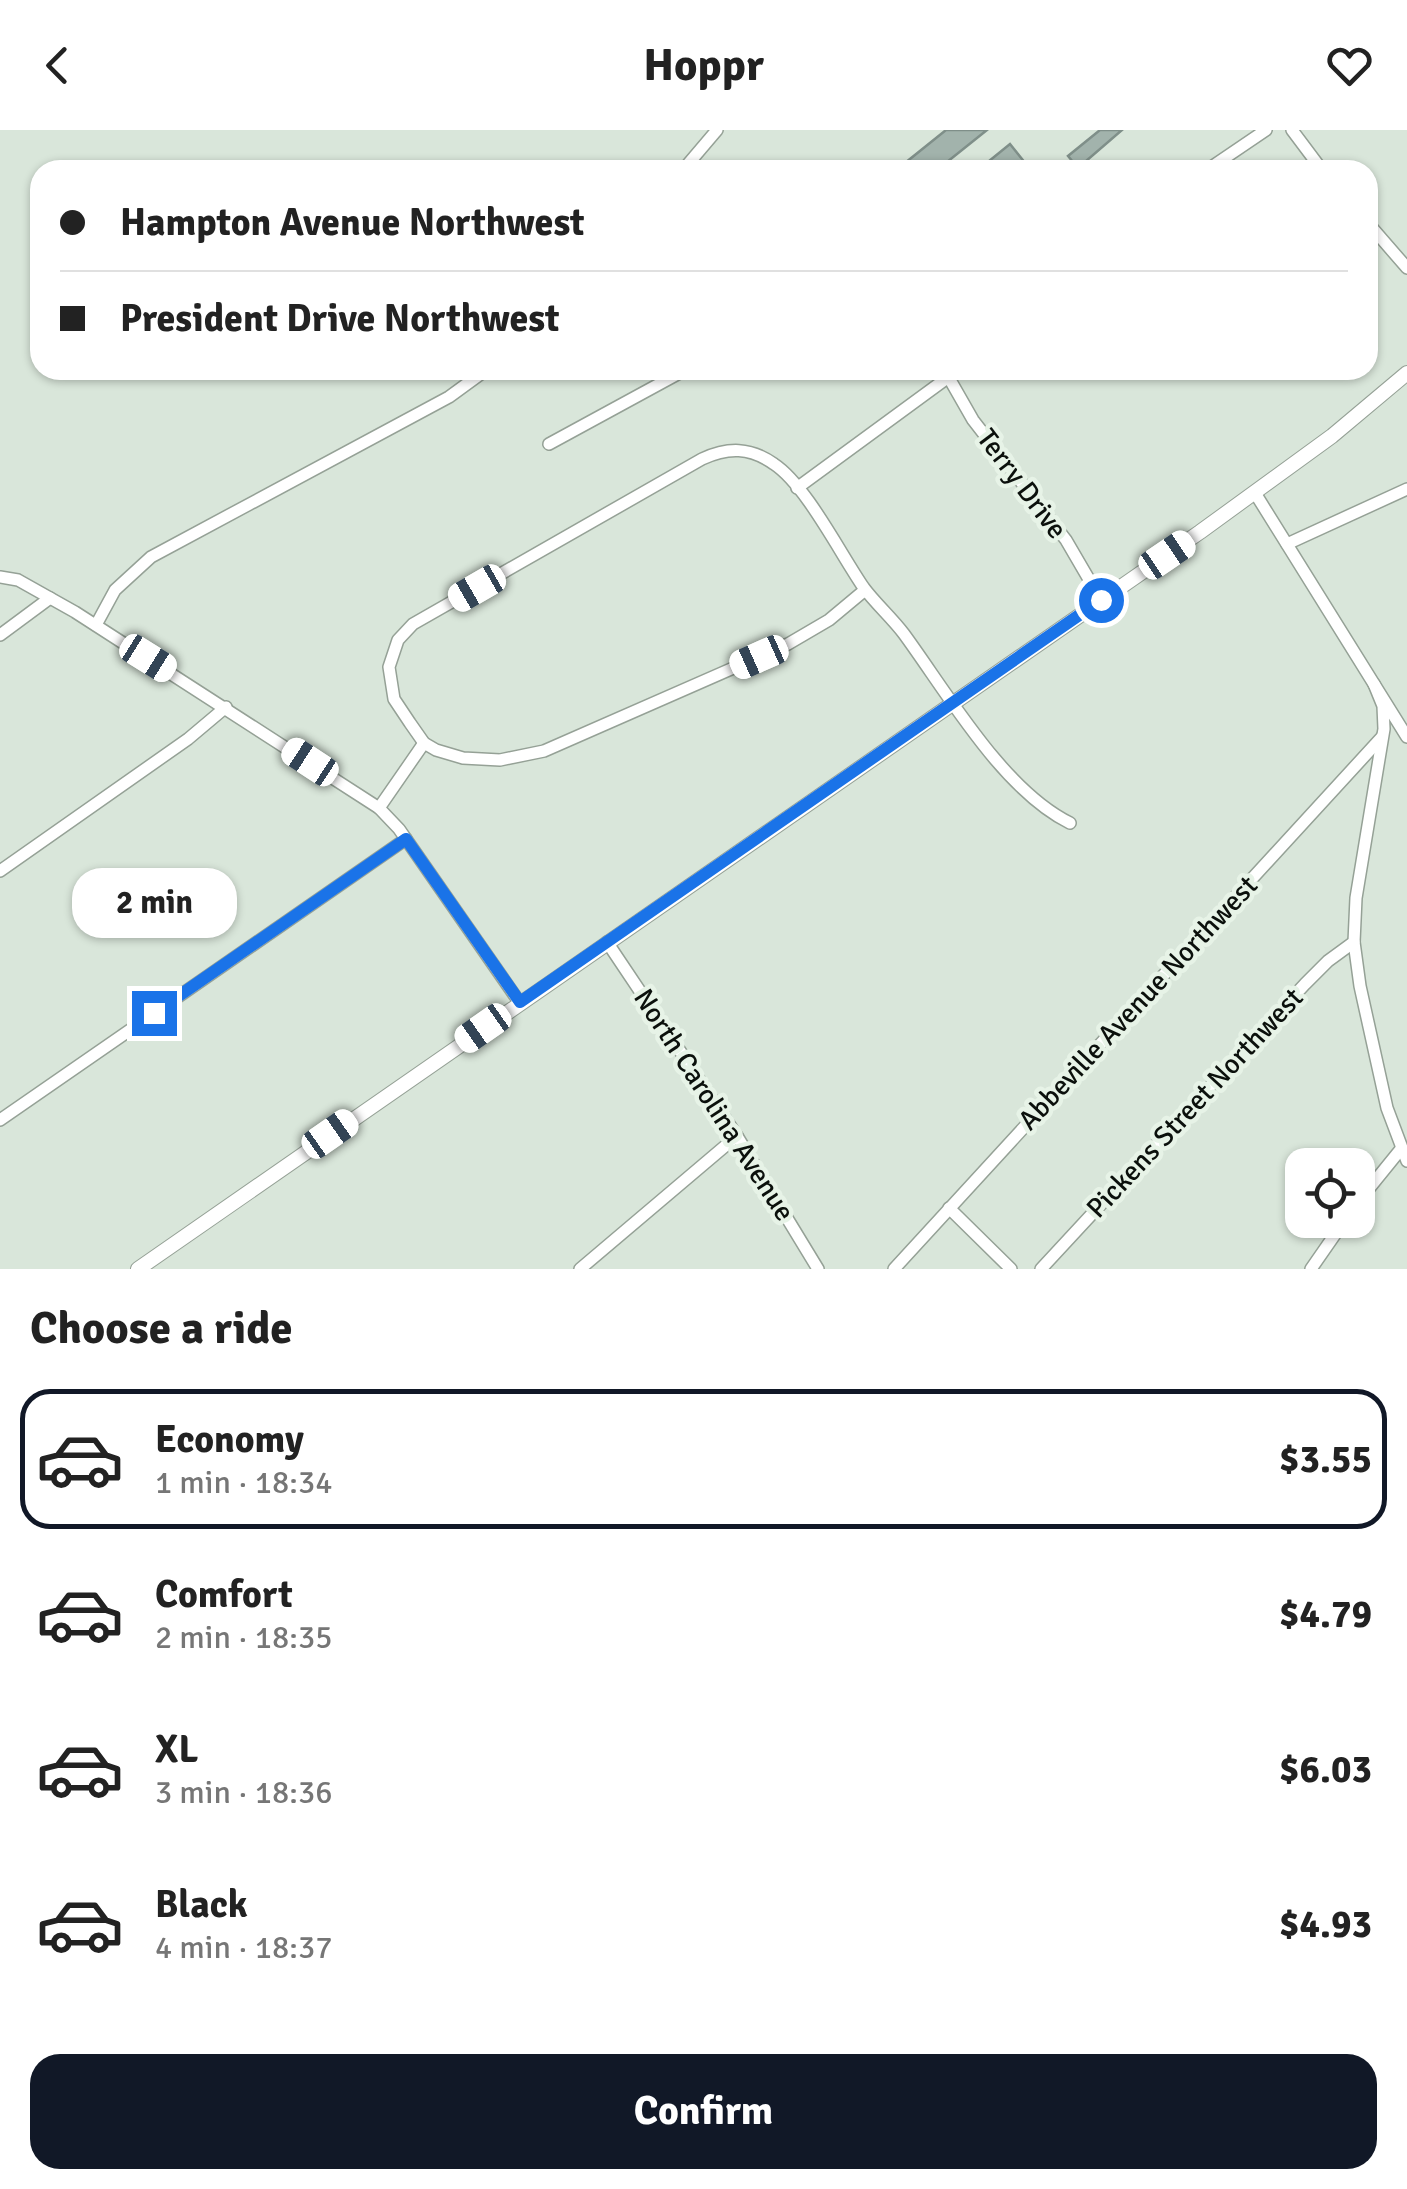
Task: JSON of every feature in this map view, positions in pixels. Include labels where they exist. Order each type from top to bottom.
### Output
[{"type":"street","points":[[691,160],[717,130]]},
{"type":"street","points":[[1222,160],[1266,130]]},
{"type":"street","points":[[1292,130],[1314,160]]},
{"type":"street","points":[[1378,235],[1407,268]]},
{"type":"street","points":[[138,1269],[1255,493],[1407,373]]},
{"type":"street","points":[[96,624],[116,590],[151,557],[449,397],[472,380]]},
{"type":"street","points":[[549,444],[666,380]]},
{"type":"street","points":[[797,488],[939,380]]},
{"type":"street","name":"Terry Drive","points":[[953,380],[973,420],[1066,540],[1101,600]]},
{"type":"street","points":[[866,590],[828,620],[788,644],[544,751],[515,759],[477,759],[450,754],[424,743],[394,699],[389,678],[393,649],[413,624],[713,454],[733,449],[750,451],[781,469],[797,488],[866,590],[892,618],[952,704],[1025,791],[1048,812],[1070,823]]},
{"type":"street","points":[[1288,544],[1407,489]]},
{"type":"street","points":[[1255,493],[1405,729]]},
{"type":"street","points":[[0,577],[18,580],[96,624],[379,808],[406,839],[520,1002]]},
{"type":"street","points":[[0,635],[50,598]]},
{"type":"street","points":[[1374,684],[1382,706],[1382,737],[1356,898],[1354,942],[1387,1108],[1404,1155],[1375,1185]]},
{"type":"street","points":[[0,871],[188,739],[226,707]]},
{"type":"street","name":"Abbeville Avenue Northwest","points":[[894,1269],[1382,737]]},
{"type":"street","points":[[379,808],[424,743]]},
{"type":"street","points":[[0,1120],[406,839]]},
{"type":"street","name":"North Carolina Avenue","points":[[607,942],[737,1136],[818,1269]]},
{"type":"street","name":"Pickens Street Northwest","points":[[1041,1269],[1305,984],[1354,942]]},
{"type":"street","points":[[580,1269],[737,1136]]},
{"type":"street","points":[[949,1208],[1012,1269]]},
{"type":"street","points":[[1311,1269],[1333,1238]]},
{"type":"building","points":[[946,130],[987,130],[950,160],[909,160]]},
{"type":"building","points":[[1100,130],[1122,130],[1087,160],[1071,160],[1068,156]]},
{"type":"building","points":[[1010,144],[1023,160],[990,160]]},
{"type":"route","points":[[154,1013],[406,839],[520,1002],[1101,600]]}]
